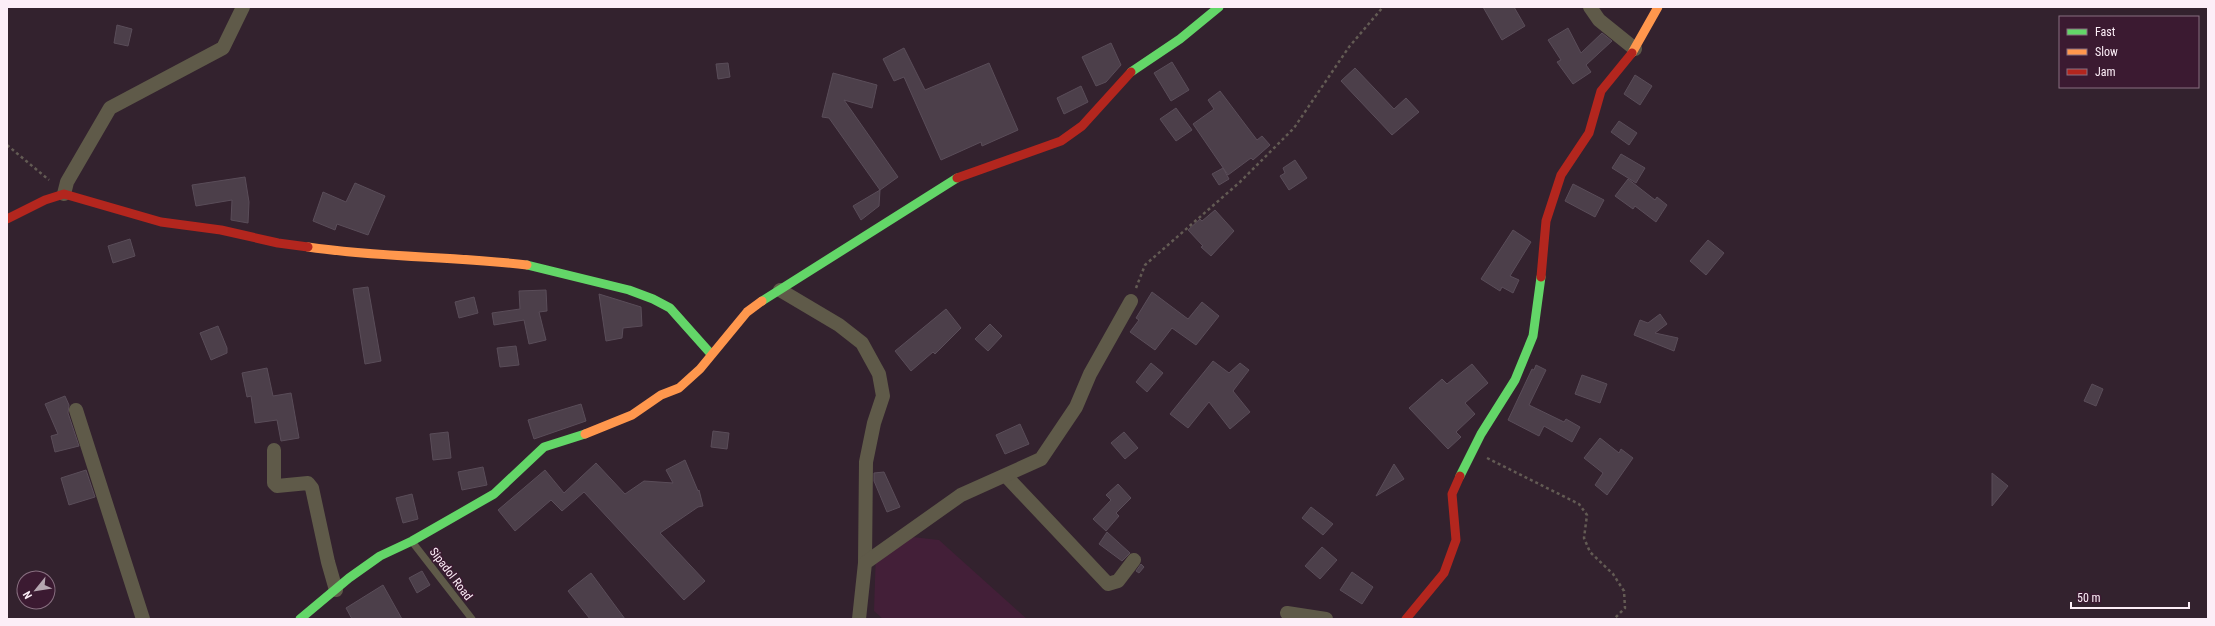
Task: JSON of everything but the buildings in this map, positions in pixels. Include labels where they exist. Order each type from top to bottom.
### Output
[{"type":"street","points":[[64,194],[67,182],[110,108],[223,48],[242,7]]},
{"type":"street","points":[[300,619],[349,578],[380,556],[412,541],[494,494],[544,447],[593,432],[625,418],[661,395],[678,388],[700,369],[747,312],[958,176],[1061,141],[1082,126],[1127,76],[1180,39],[1219,7]]},
{"type":"street","points":[[1590,7],[1599,20],[1635,49]]},
{"type":"street","points":[[1406,619],[1444,573],[1456,540],[1452,494],[1481,434],[1515,380],[1533,336],[1542,269],[1546,221],[1561,175],[1589,133],[1601,91],[1635,49],[1658,7]]},
{"type":"street","points":[[7,219],[64,194],[161,222],[221,230],[278,243],[354,254],[477,259],[533,266],[628,290],[670,308],[686,325],[696,339],[712,354]]},
{"type":"street","points":[[780,290],[839,325],[862,344],[879,374],[883,396],[874,423],[866,462],[865,563],[859,619]]},
{"type":"street","points":[[865,563],[961,495],[1041,459],[1076,407],[1090,374],[1131,301]]},
{"type":"street","points":[[76,410],[143,619]]},
{"type":"street","points":[[274,450],[274,483],[277,486],[308,483],[312,488],[328,562],[336,590]]},
{"type":"street","points":[[1006,476],[1108,584],[1118,581],[1134,560]]},
{"type":"street","points":[[1287,613],[1326,619]]},
{"type":"lane","name":"Sipadol Road","points":[[412,541],[472,619]]},
{"type":"path","points":[[1131,301],[1145,265],[1240,182],[1294,128],[1349,47],[1383,7]]},
{"type":"path","points":[[7,145],[64,194]]},
{"type":"path","points":[[1472,452],[1500,463],[1579,504],[1587,515],[1584,538],[1590,552],[1612,574],[1624,591],[1625,608],[1614,619]]},
{"type":"shaded area","points":[[895,535],[939,540],[1027,619],[883,619],[874,611],[876,550]]},
{"type":"traffic: fast","points":[[1131,72],[1180,39],[1219,7]]},
{"type":"traffic: fast","points":[[762,301],[957,178]]},
{"type":"traffic: fast","points":[[527,265],[629,290],[653,299],[670,308],[711,354]]},
{"type":"traffic: fast","points":[[1460,476],[1481,434],[1515,380],[1533,336],[1541,277]]},
{"type":"traffic: fast","points":[[300,619],[349,578],[380,556],[412,541],[494,494],[544,447],[585,434]]},
{"type":"traffic: slow","points":[[1632,53],[1658,7]]},
{"type":"traffic: slow","points":[[308,247],[335,251],[527,265]]},
{"type":"traffic: slow","points":[[585,434],[632,415],[661,395],[679,388],[700,369],[747,312],[762,301]]},
{"type":"traffic: jam","points":[[1541,277],[1546,221],[1561,175],[1589,133],[1601,91],[1632,53]]},
{"type":"traffic: jam","points":[[957,178],[1061,141],[1082,126],[1131,72]]},
{"type":"traffic: jam","points":[[7,219],[45,200],[64,194],[161,222],[221,230],[278,243],[308,247]]},
{"type":"traffic: jam","points":[[1406,619],[1444,573],[1456,540],[1452,494],[1460,476]]}]
